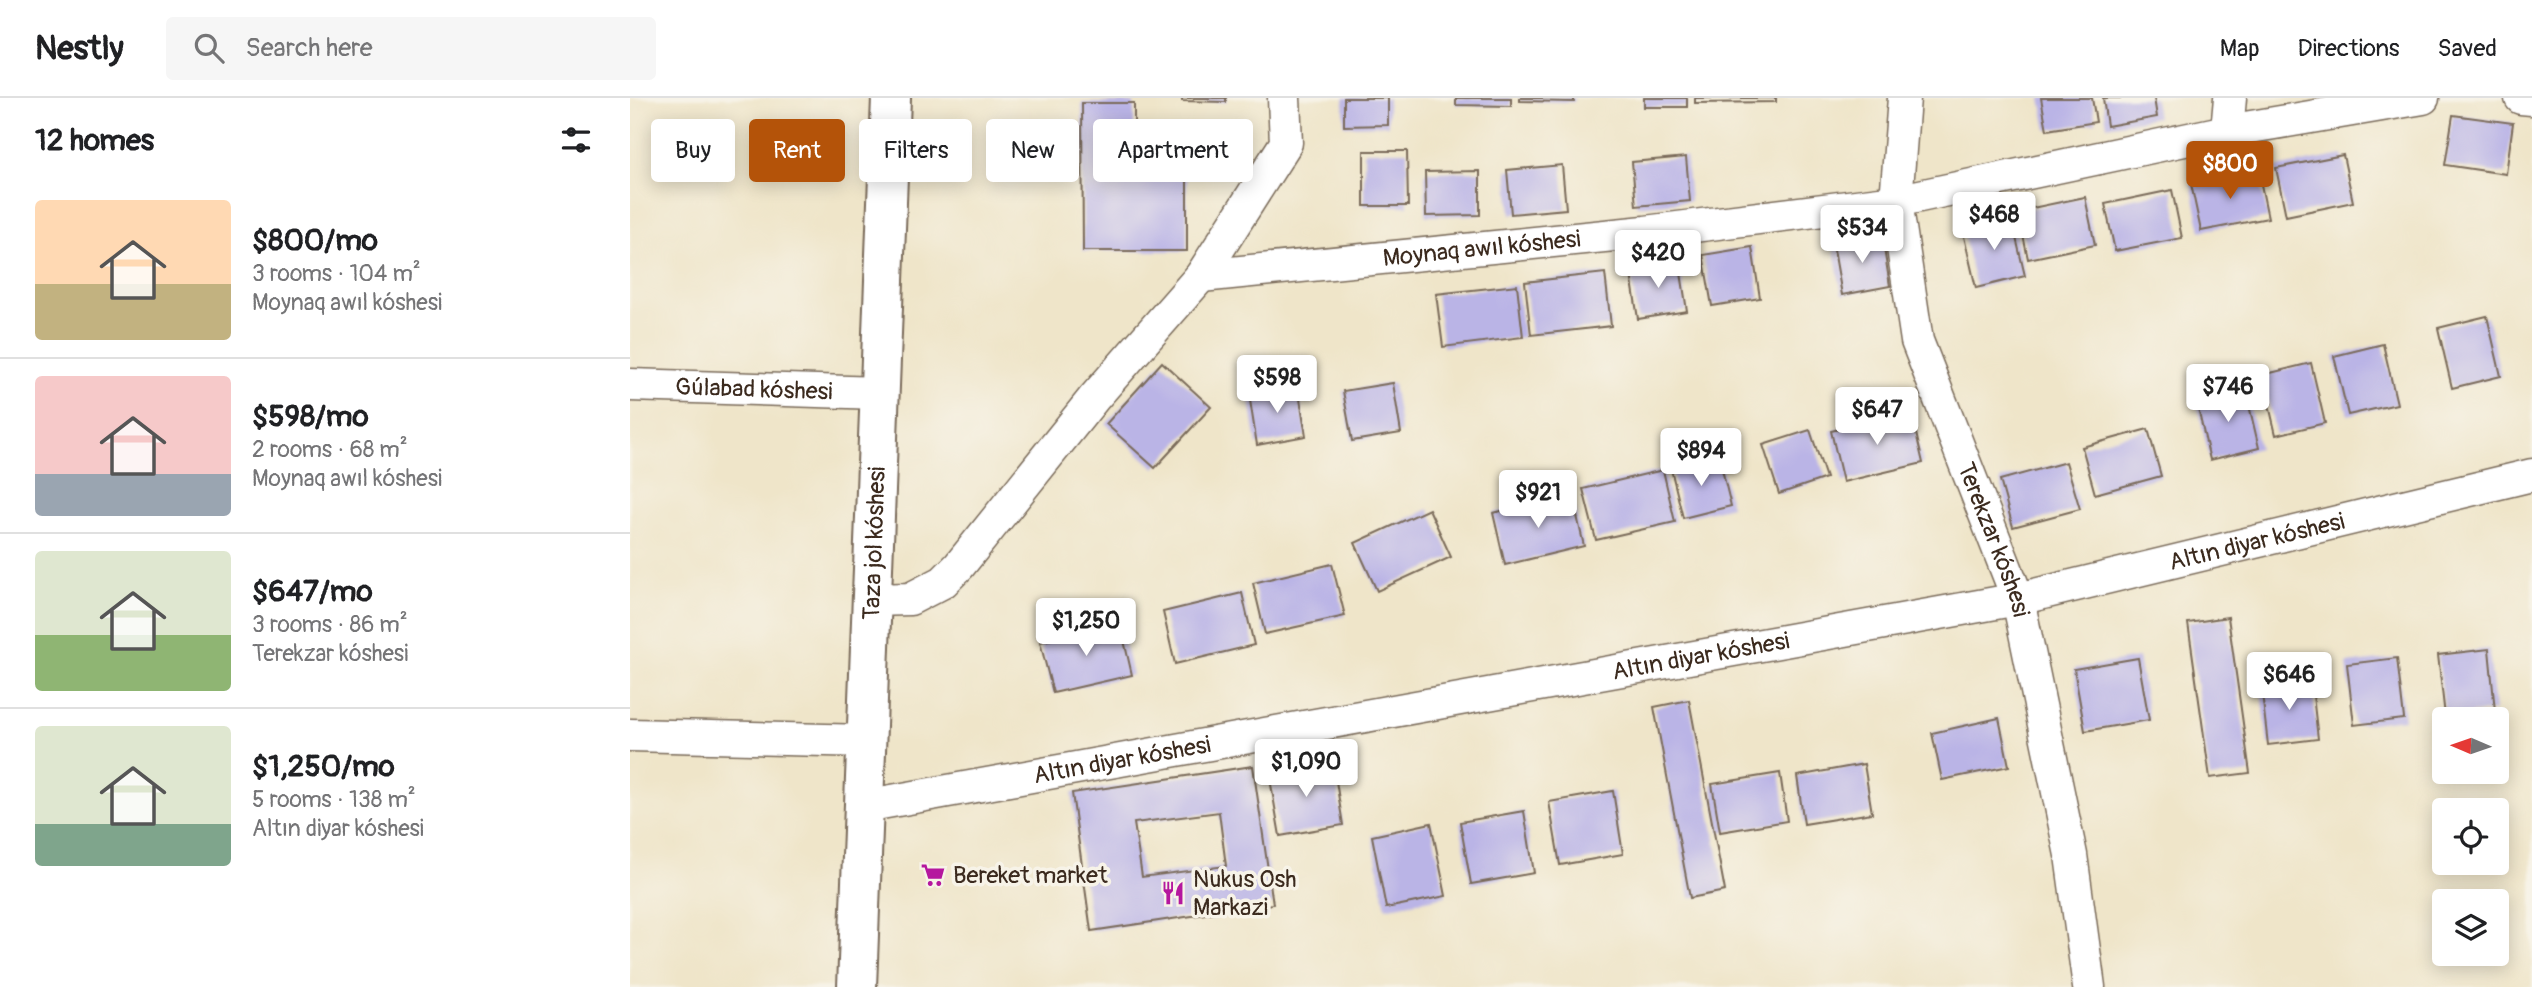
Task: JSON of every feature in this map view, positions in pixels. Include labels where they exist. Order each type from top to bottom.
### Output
[{"type":"main road","name":"Taza jol kóshesi","points":[[857,987],[891,98]]},
{"type":"street","points":[[872,600],[910,599],[943,582],[959,566],[1094,398],[1201,276],[1286,143],[1284,98]]},
{"type":"street","name":"Terekzar kóshesi","points":[[1904,98],[1896,201],[1917,341],[2018,599],[2071,855],[2089,987]]},
{"type":"street","points":[[2227,131],[2230,98]]},
{"type":"street","name":"Moynaq awıl kóshesi","points":[[1201,276],[1645,232],[1896,201],[2227,131],[2423,98]]},
{"type":"street","points":[[2521,98],[2532,99]]},
{"type":"street","name":"Gúlabad kóshesi","points":[[630,385],[880,393]]},
{"type":"street","name":"Altın diyar kóshesi","points":[[864,806],[2018,599],[2532,475]]},
{"type":"street","points":[[630,735],[867,741]]},
{"type":"building","points":[[1182,98],[1226,98],[1226,102],[1182,101]]},
{"type":"building","points":[[1344,98],[1388,98],[1388,125],[1344,126]]},
{"type":"building","points":[[1456,98],[1511,98],[1511,106],[1456,105]]},
{"type":"building","points":[[1520,98],[1574,98],[1574,102],[1520,101]]},
{"type":"building","points":[[1644,98],[1687,98],[1687,107],[1644,107]]},
{"type":"building","points":[[1695,98],[1776,98],[1776,102],[1695,103]]},
{"type":"building","points":[[2041,98],[2092,98],[2096,122],[2047,130]]},
{"type":"building","points":[[2103,98],[2154,98],[2157,117],[2107,126]]},
{"type":"building","points":[[1082,103],[1134,103],[1134,119],[1093,119],[1093,182],[1187,182],[1187,251],[1083,251]]},
{"type":"building","points":[[2453,115],[2513,123],[2506,174],[2445,165]]},
{"type":"building","points":[[1364,151],[1407,151],[1408,206],[1364,206]]},
{"type":"building","points":[[2343,155],[2353,202],[2286,216],[2276,168]]},
{"type":"building","points":[[1686,157],[1690,201],[1636,206],[1632,162]]},
{"type":"building","points":[[1562,165],[1566,209],[1511,214],[1507,170]]},
{"type":"building","points":[[2258,170],[2268,218],[2201,231],[2191,184]]},
{"type":"building","points":[[1480,171],[1480,215],[1426,216],[1425,172]]},
{"type":"building","points":[[2172,190],[2182,238],[2115,251],[2105,204]]},
{"type":"building","points":[[2085,197],[2095,245],[2028,259],[2018,211]]},
{"type":"building","points":[[2011,216],[2025,276],[1976,288],[1962,228]]},
{"type":"building","points":[[1882,236],[1890,286],[1842,295],[1833,244]]},
{"type":"building","points":[[1752,247],[1760,298],[1712,306],[1703,255]]},
{"type":"building","points":[[1679,260],[1687,311],[1638,319],[1630,268]]},
{"type":"building","points":[[1605,273],[1611,326],[1531,335],[1525,282]]},
{"type":"building","points":[[1517,285],[1523,337],[1443,347],[1436,294]]},
{"type":"building","points":[[2487,316],[2501,376],[2452,388],[2438,328]]},
{"type":"building","points":[[2383,344],[2397,404],[2348,415],[2334,356]]},
{"type":"building","points":[[1162,362],[1211,407],[1155,468],[1106,424]]},
{"type":"building","points":[[2311,363],[2325,423],[2276,435],[2262,375]]},
{"type":"building","points":[[1393,383],[1401,433],[1352,441],[1343,391]]},
{"type":"building","points":[[1298,386],[1306,436],[1257,445],[1249,394]]},
{"type":"building","points":[[2245,388],[2259,448],[2210,460],[2196,400]]},
{"type":"building","points":[[1911,412],[1923,463],[1843,482],[1831,431]]},
{"type":"building","points":[[2148,429],[2161,476],[2095,494],[2082,447]]},
{"type":"building","points":[[1810,430],[1826,478],[1779,494],[1763,445]]},
{"type":"building","points":[[1719,457],[1731,506],[1683,518],[1671,469]]},
{"type":"building","points":[[2066,462],[2080,509],[2013,527],[2000,480]]},
{"type":"building","points":[[1663,470],[1675,522],[1596,540],[1583,489]]},
{"type":"building","points":[[1572,494],[1584,546],[1505,565],[1493,513]]},
{"type":"building","points":[[1429,509],[1451,557],[1377,591],[1355,543]]},
{"type":"building","points":[[1332,564],[1345,616],[1265,634],[1253,583]]},
{"type":"building","points":[[1242,593],[1254,645],[1175,664],[1163,612]]},
{"type":"building","points":[[2228,617],[2250,773],[2210,778],[2188,623]]},
{"type":"building","points":[[1120,623],[1132,675],[1053,693],[1040,642]]},
{"type":"building","points":[[2489,649],[2495,707],[2444,707],[2438,655]]},
{"type":"building","points":[[2138,658],[2149,720],[2085,731],[2074,669]]},
{"type":"building","points":[[2397,658],[2404,719],[2354,725],[2347,664]]},
{"type":"building","points":[[2311,678],[2318,739],[2268,745],[2261,684]]},
{"type":"building","points":[[1689,700],[1725,891],[1690,898],[1654,707]]},
{"type":"building","points":[[1999,718],[2009,766],[1942,780],[1932,733]]},
{"type":"building","points":[[1333,762],[1343,825],[1280,836],[1269,773]]},
{"type":"building","points":[[1864,764],[1872,813],[1804,824],[1797,776]]},
{"type":"building","points":[[1253,766],[1273,904],[1091,931],[1072,793]],"holes":[[[1219,812],[1226,866],[1142,877],[1134,823]]]},
{"type":"building","points":[[1780,773],[1787,821],[1720,832],[1712,784]]},
{"type":"building","points":[[1613,791],[1623,854],[1560,865],[1549,802]]},
{"type":"building","points":[[1524,811],[1534,873],[1471,884],[1460,822]]},
{"type":"building","points":[[1431,823],[1446,896],[1386,908],[1372,836]]},
{"type":"place","name":"Bereket market","points":[[933,875]]},
{"type":"place","name":"Nukus Osh Markazi","points":[[1173,893]]}]
